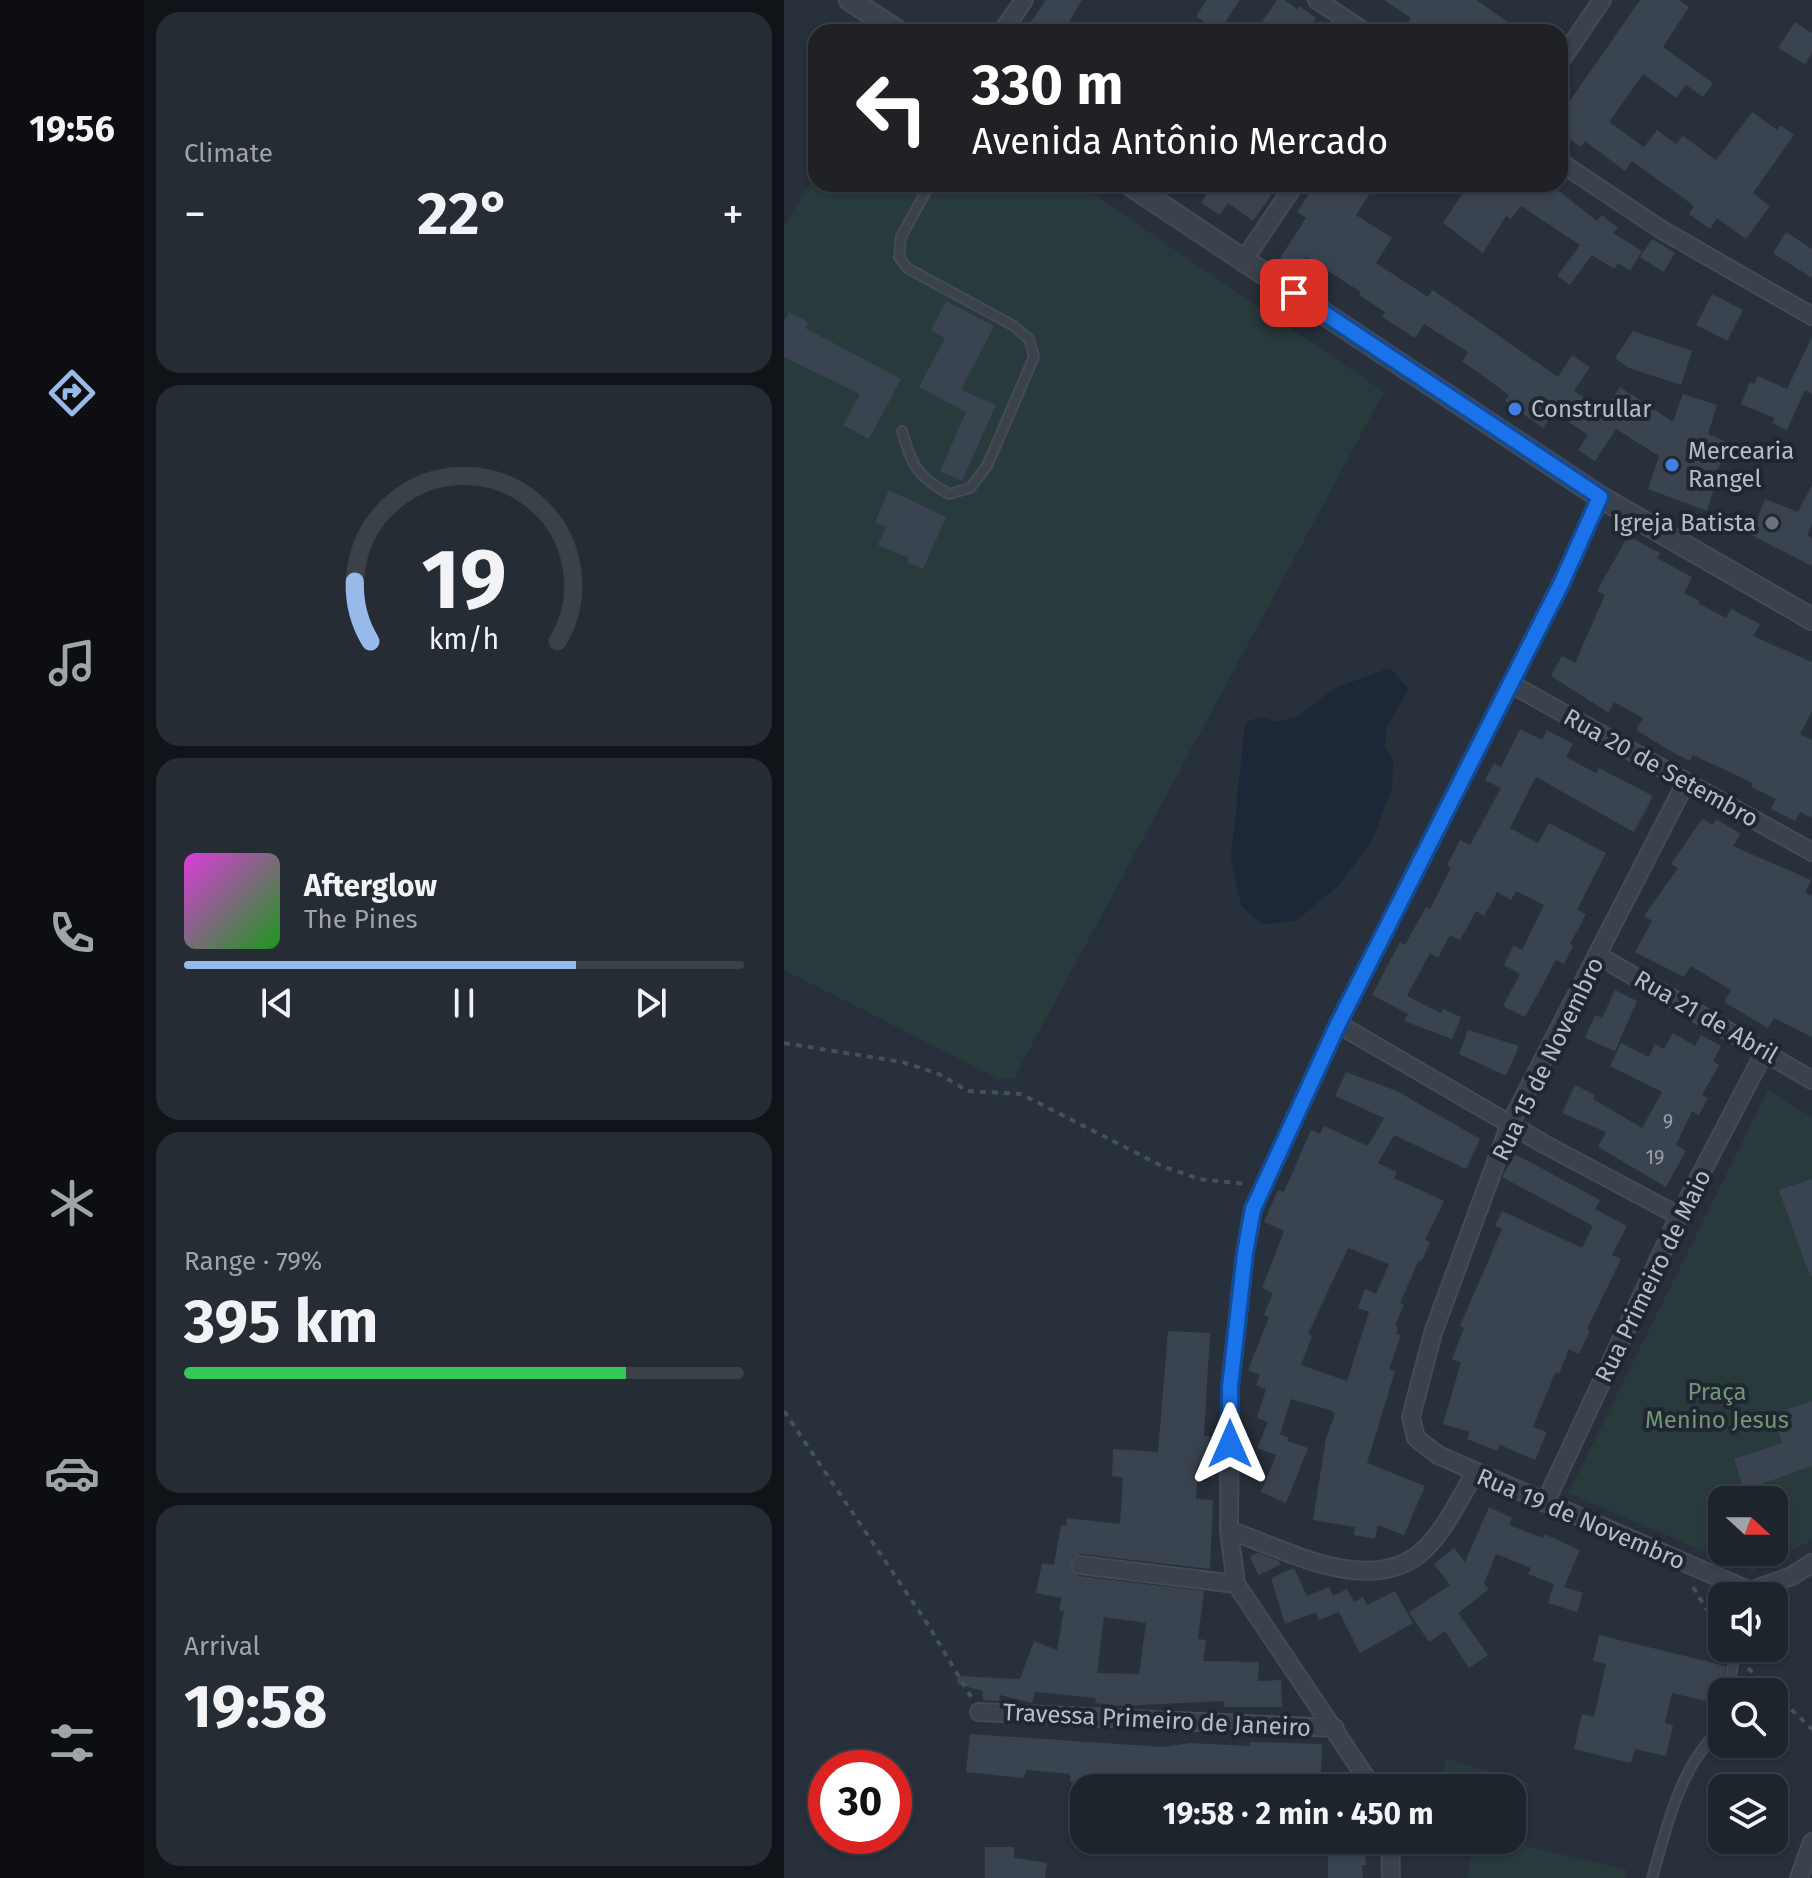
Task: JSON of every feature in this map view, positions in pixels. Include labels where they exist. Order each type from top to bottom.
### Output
[{"type":"street","points":[[850,0],[887,24]]},
{"type":"street","points":[[1008,24],[1024,0]]},
{"type":"street","points":[[1317,0],[1353,24]]},
{"type":"street","points":[[1568,50],[1602,0]]},
{"type":"street","points":[[1568,167],[1662,230],[1812,316]]},
{"type":"street","points":[[1141,192],[1600,497],[1812,619]]},
{"type":"street","points":[[1244,260],[1290,192]]},
{"type":"street","points":[[1364,1774],[1236,1584],[1229,1530],[1230,1387],[1253,1209],[1338,1024],[1511,684],[1600,497]]},
{"type":"street","name":"Rua 20 de Setembro","points":[[1511,684],[1812,852]]},
{"type":"street","name":"Rua 15 de Novembro","points":[[1416,1438],[1411,1417],[1433,1333],[1510,1124],[1686,782]]},
{"type":"street","name":"Rua 21 de Abril","points":[[1599,956],[1812,1080]]},
{"type":"street","points":[[1338,1024],[1510,1124],[1679,1216]]},
{"type":"street","name":"Rua Primeiro de Maio","points":[[1545,1503],[1679,1216],[1765,1051]]},
{"type":"street","name":"Rua 19 de Novembro","points":[[1416,1438],[1438,1455],[1474,1474],[1723,1582]]},
{"type":"street","points":[[1229,1530],[1355,1573],[1383,1572],[1419,1555],[1455,1508],[1474,1474]]},
{"type":"street","points":[[1778,1582],[1812,1563]]},
{"type":"street","points":[[1080,1565],[1236,1584]]},
{"type":"street","name":"Travessa Primeiro de Janeiro","points":[[979,1712],[1335,1728]]},
{"type":"street","points":[[1799,1878],[1812,1842]]},
{"type":"street","points":[[1390,1854],[1391,1878]]},
{"type":"lane","points":[[902,431],[910,460],[924,480],[949,494],[970,488],[987,466],[1034,357],[1029,339],[1014,326],[907,268],[899,257],[901,237],[926,192]]},
{"type":"lane","points":[[1652,1878],[1679,1791],[1692,1763],[1708,1745]]},
{"type":"path","points":[[784,1043],[902,1062],[939,1074],[968,1091],[1021,1094],[1162,1166],[1199,1179],[1264,1185]]},
{"type":"path","points":[[784,1411],[927,1623],[979,1712]]},
{"type":"path","points":[[1677,1561],[1708,1612]]},
{"type":"path","points":[[1745,1662],[1760,1678]]},
{"type":"path","points":[[1788,1706],[1812,1729]]},
{"type":"green space","points":[[808,188],[808,192],[1090,192],[1384,392],[1014,1078],[999,1079],[784,970],[784,225]]},
{"type":"green space","name":"Praça Menino Jesus","points":[[1768,1090],[1812,1117],[1812,1540],[1788,1553],[1788,1486],[1708,1486],[1708,1553],[1568,1493]]},
{"type":"green space","name":"Praça Menino Jesus","points":[[1738,1566],[1763,1566],[1752,1572]]},
{"type":"green space","points":[[1447,1759],[1499,1774],[1442,1774]]},
{"type":"green space","points":[[1526,1846],[1627,1870],[1625,1878],[1467,1878],[1473,1854],[1526,1854]]},
{"type":"water","points":[[1390,668],[1409,689],[1386,728],[1385,747],[1393,759],[1392,789],[1372,841],[1338,886],[1297,920],[1263,925],[1241,906],[1231,858],[1245,723],[1259,717],[1278,722],[1297,717],[1335,688]]},
{"type":"building","points":[[1046,0],[1082,0],[1068,24],[1063,21],[1061,24],[1030,24]]},
{"type":"building","points":[[1207,0],[1240,0],[1224,24],[1207,24],[1196,16]]},
{"type":"building","points":[[1277,0],[1284,0],[1297,9],[1299,6],[1316,18],[1312,24],[1260,24]]},
{"type":"building","points":[[1384,0],[1476,0],[1510,24],[1407,24],[1411,18]]},
{"type":"building","points":[[1640,0],[1679,0],[1689,7],[1663,47],[1713,83],[1703,97],[1686,85],[1676,98],[1643,74],[1609,122],[1644,147],[1657,130],[1676,144],[1683,136],[1716,160],[1752,112],[1777,130],[1780,125],[1794,135],[1753,193],[1770,206],[1746,239],[1717,218],[1710,229],[1689,214],[1694,206],[1632,161],[1625,171],[1585,141],[1581,147],[1568,138],[1568,104]]},
{"type":"building","points":[[1795,22],[1812,33],[1812,53],[1805,64],[1778,48]]},
{"type":"building","points":[[1209,192],[1273,192],[1253,221],[1228,203],[1220,215],[1201,203]]},
{"type":"building","points":[[1310,192],[1371,192],[1356,215],[1392,238],[1376,263],[1428,297],[1432,290],[1558,377],[1572,355],[1590,367],[1574,391],[1604,411],[1620,387],[1673,422],[1683,394],[1717,405],[1708,434],[1729,443],[1712,484],[1715,485],[1707,511],[1648,489],[1659,456],[1616,429],[1595,461],[1578,450],[1588,435],[1554,412],[1543,428],[1505,401],[1509,395],[1462,361],[1468,352],[1424,324],[1415,338],[1382,317],[1385,312],[1359,295],[1361,292],[1306,257],[1298,269],[1280,258],[1306,218],[1297,212]]},
{"type":"building","points":[[1464,192],[1560,192],[1597,221],[1602,215],[1618,228],[1613,233],[1642,251],[1630,271],[1618,263],[1614,269],[1592,255],[1570,285],[1557,276],[1580,245],[1521,206],[1511,219],[1506,216],[1483,253],[1443,223]]},
{"type":"building","points":[[1786,232],[1812,249],[1812,278],[1773,253]]},
{"type":"building","points":[[1652,239],[1675,253],[1664,272],[1640,257]]},
{"type":"building","points":[[1712,294],[1743,310],[1727,341],[1696,325]]},
{"type":"building","points":[[946,301],[994,326],[961,390],[996,405],[962,481],[940,471],[966,412],[919,387],[945,338],[931,330]]},
{"type":"building","points":[[789,312],[808,322],[805,328],[901,379],[869,439],[843,425],[860,394],[784,357],[784,322]]},
{"type":"building","points":[[1633,331],[1692,351],[1681,385],[1629,368],[1615,358]]},
{"type":"building","points":[[1812,337],[1812,394],[1805,390],[1787,430],[1772,423],[1774,418],[1741,404],[1750,382],[1754,384],[1758,376],[1787,389]]},
{"type":"building","points":[[1812,485],[1812,524],[1807,535],[1812,538],[1812,566],[1751,535],[1765,499],[1798,512]]},
{"type":"building","points":[[889,490],[946,517],[923,569],[907,562],[909,558],[878,545],[886,527],[875,522]]},
{"type":"building","points":[[1628,536],[1660,553],[1657,558],[1692,577],[1684,593],[1700,601],[1698,603],[1726,618],[1731,609],[1760,624],[1753,636],[1812,662],[1812,711],[1800,734],[1812,740],[1812,818],[1800,812],[1795,821],[1771,809],[1776,799],[1751,787],[1753,783],[1693,755],[1690,761],[1674,753],[1636,730],[1643,718],[1614,702],[1609,713],[1551,676],[1562,656],[1575,663],[1605,595],[1597,591]]},
{"type":"building","points":[[1520,729],[1542,740],[1547,730],[1573,744],[1566,757],[1596,773],[1599,768],[1653,796],[1634,832],[1536,777],[1510,828],[1538,843],[1549,823],[1606,853],[1577,910],[1586,914],[1570,944],[1573,946],[1564,964],[1556,960],[1525,1017],[1503,1006],[1520,974],[1504,965],[1514,945],[1522,950],[1544,905],[1516,891],[1511,900],[1497,892],[1484,916],[1476,911],[1460,940],[1450,935],[1438,958],[1430,953],[1407,996],[1441,1013],[1443,1009],[1461,1017],[1452,1039],[1404,1021],[1408,1014],[1372,995],[1400,942],[1405,945],[1426,907],[1430,909],[1451,868],[1447,865],[1460,840],[1470,845],[1501,788],[1485,780],[1494,763],[1501,767]]},
{"type":"building","points":[[1702,819],[1713,825],[1716,819],[1741,834],[1733,846],[1811,880],[1805,893],[1812,896],[1812,1037],[1774,1018],[1768,1028],[1724,1002],[1731,990],[1691,966],[1684,977],[1635,952],[1652,921],[1644,916],[1678,868],[1671,864]]},
{"type":"building","points":[[1615,990],[1637,1001],[1615,1051],[1585,1038],[1595,1015],[1602,1018]]},
{"type":"building","points":[[1468,1030],[1519,1046],[1506,1076],[1459,1054]]},
{"type":"building","points":[[1673,1033],[1695,1046],[1701,1035],[1721,1046],[1713,1061],[1719,1065],[1702,1095],[1708,1098],[1699,1115],[1692,1111],[1676,1145],[1686,1151],[1666,1187],[1598,1147],[1606,1132],[1562,1113],[1575,1085],[1642,1128],[1662,1092],[1610,1066],[1621,1043],[1649,1057],[1655,1044],[1664,1049]]},
{"type":"building","points":[[1346,1072],[1397,1091],[1480,1139],[1466,1169],[1394,1135],[1378,1163],[1397,1172],[1394,1178],[1444,1201],[1425,1240],[1430,1242],[1422,1261],[1419,1260],[1400,1303],[1404,1304],[1395,1326],[1398,1327],[1396,1334],[1401,1335],[1389,1369],[1395,1371],[1367,1463],[1425,1486],[1404,1535],[1378,1525],[1375,1539],[1354,1535],[1355,1527],[1313,1520],[1326,1438],[1335,1414],[1330,1410],[1291,1399],[1280,1434],[1289,1438],[1287,1441],[1308,1448],[1286,1503],[1261,1492],[1276,1455],[1257,1448],[1268,1422],[1257,1418],[1266,1389],[1256,1385],[1260,1375],[1248,1370],[1269,1317],[1264,1315],[1273,1293],[1262,1288],[1284,1231],[1264,1222],[1278,1190],[1284,1192],[1311,1130],[1320,1134],[1324,1126],[1368,1146],[1384,1118],[1335,1096]],"holes":[[[1348,1248],[1389,1264],[1376,1294],[1365,1289],[1358,1308],[1369,1312],[1347,1381],[1301,1365],[1312,1336],[1308,1334]]]},
{"type":"building","points":[[1515,1154],[1600,1200],[1595,1209],[1627,1226],[1612,1255],[1621,1259],[1587,1329],[1590,1331],[1579,1354],[1569,1349],[1559,1374],[1555,1373],[1533,1427],[1547,1432],[1535,1460],[1500,1445],[1497,1451],[1467,1439],[1470,1432],[1443,1424],[1461,1362],[1452,1359],[1464,1328],[1460,1326],[1502,1229],[1495,1226],[1502,1211],[1582,1248],[1593,1226],[1502,1177]]},
{"type":"building","points":[[1812,1179],[1812,1276],[1810,1276],[1779,1190]]},
{"type":"building","points":[[1168,1331],[1210,1333],[1204,1436],[1210,1436],[1208,1464],[1198,1464],[1196,1499],[1213,1500],[1210,1569],[1081,1554],[1072,1558],[1070,1569],[1079,1576],[1204,1591],[1198,1639],[1206,1640],[1203,1661],[1259,1662],[1258,1681],[1281,1680],[1282,1707],[1224,1707],[1224,1701],[1120,1706],[1095,1703],[1096,1698],[1035,1692],[1032,1703],[1000,1695],[999,1701],[983,1700],[983,1691],[957,1684],[958,1676],[1020,1679],[1034,1641],[1057,1650],[1064,1611],[1059,1610],[1062,1598],[1036,1593],[1042,1563],[1054,1565],[1061,1525],[1066,1526],[1067,1518],[1120,1524],[1123,1477],[1112,1476],[1113,1449],[1158,1452]],"holes":[[[1104,1617],[1146,1623],[1139,1674],[1097,1673]]]},
{"type":"building","points":[[1812,1401],[1812,1466],[1755,1486],[1743,1486],[1734,1459],[1782,1443],[1773,1414]]},
{"type":"building","points":[[1489,1507],[1512,1518],[1509,1525],[1543,1538],[1544,1534],[1580,1550],[1564,1587],[1583,1593],[1577,1612],[1548,1603],[1554,1584],[1528,1574],[1531,1568],[1496,1554],[1484,1583],[1489,1589],[1458,1613],[1488,1655],[1469,1668],[1445,1631],[1429,1642],[1409,1612],[1450,1585],[1434,1564],[1454,1548],[1465,1562]]},
{"type":"building","points":[[1258,1553],[1279,1561],[1280,1565],[1258,1575],[1250,1556]]},
{"type":"building","points":[[1294,1568],[1307,1596],[1329,1587],[1333,1596],[1347,1589],[1354,1602],[1363,1597],[1367,1605],[1395,1591],[1413,1623],[1360,1653],[1339,1612],[1319,1620],[1316,1612],[1285,1624],[1271,1578]]},
{"type":"building","points":[[1599,1635],[1726,1666],[1723,1678],[1708,1678],[1708,1702],[1672,1693],[1665,1723],[1673,1725],[1666,1756],[1635,1749],[1631,1763],[1574,1749],[1582,1714],[1594,1717],[1606,1664],[1593,1661]]},
{"type":"building","points":[[970,1734],[1163,1747],[1190,1743],[1250,1746],[1250,1742],[1322,1744],[1321,1774],[1070,1774],[1027,1770],[1023,1778],[966,1772]]},
{"type":"building","points":[[985,1847],[1014,1847],[1014,1858],[1047,1863],[1045,1878],[985,1878]]},
{"type":"building","points":[[1328,1854],[1365,1854],[1363,1878],[1328,1878]]},
{"type":"place","name":"Construllar","points":[[1515,409]]},
{"type":"place","name":"Mercearia Rangel","points":[[1672,465]]},
{"type":"place","name":"Igreja Batista","points":[[1772,523]]},
{"type":"route","points":[[1230,1444],[1230,1387],[1253,1209],[1338,1024],[1561,584],[1600,497],[1294,293]]}]
